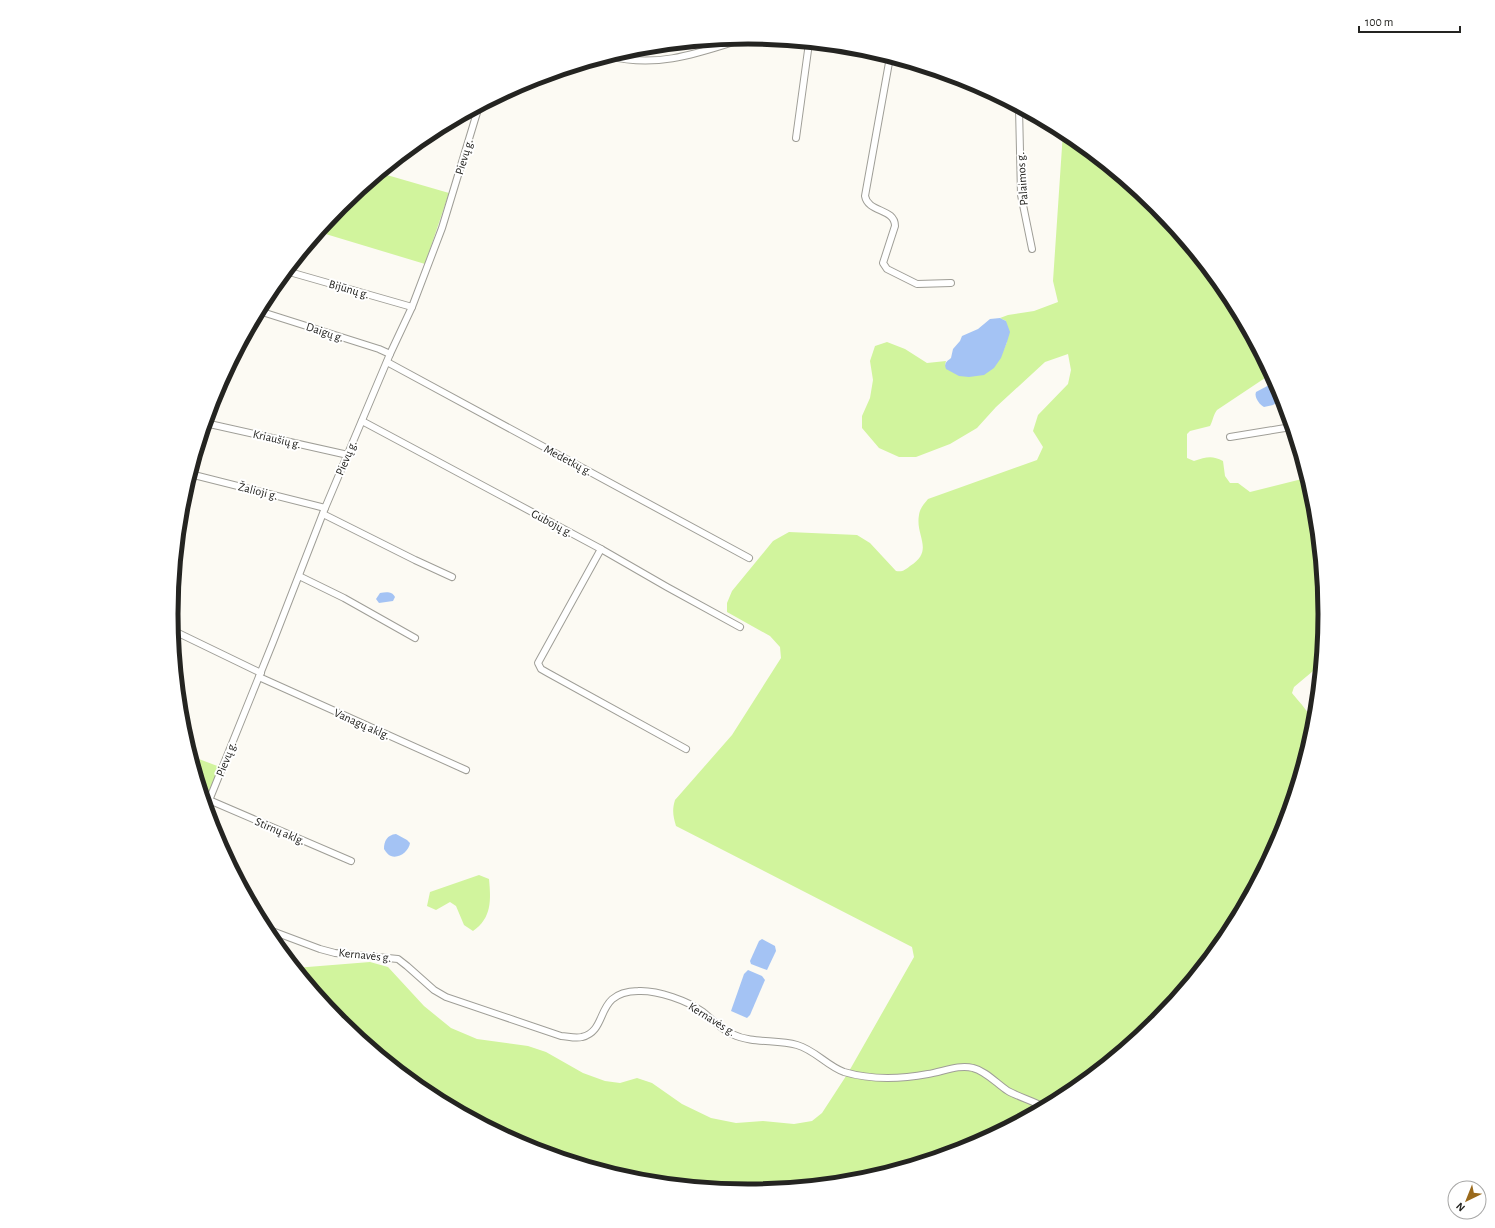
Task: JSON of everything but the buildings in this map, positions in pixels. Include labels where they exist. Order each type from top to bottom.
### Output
[{"type":"street","points":[[620,59],[636,62],[664,60],[724,45]]},
{"type":"street","points":[[796,138],[808,48]]},
{"type":"street","points":[[889,62],[865,196],[868,204],[892,216],[895,222],[895,226],[882,263],[887,269],[917,284],[951,282]]},
{"type":"street","name":"Pievų g.","points":[[209,800],[324,511],[390,354],[412,307],[442,228],[477,113]]},
{"type":"street","name":"Palaimos g.","points":[[1019,113],[1021,195],[1032,249]]},
{"type":"street","name":"Bijūnų g.","points":[[291,272],[412,307]]},
{"type":"street","name":"Daigų g.","points":[[264,313],[379,349],[390,354]]},
{"type":"street","name":"Medetkų g.","points":[[387,362],[749,558]]},
{"type":"street","name":"Gubojų g.","points":[[362,421],[601,549],[740,627]]},
{"type":"street","name":"Kriaušių g.","points":[[211,424],[348,455]]},
{"type":"street","points":[[1230,437],[1286,428]]},
{"type":"street","name":"Žalioji g.","points":[[195,475],[324,511],[415,560],[452,576]]},
{"type":"street","points":[[601,549],[538,663],[541,669],[686,749]]},
{"type":"street","points":[[299,576],[344,598],[415,638]]},
{"type":"street","name":"Vanagų aklg.","points":[[179,633],[260,675],[466,770]]},
{"type":"street","name":"Stirnų aklg.","points":[[209,800],[351,861]]},
{"type":"street","name":"Kernavės g.","points":[[275,932],[320,949],[335,952],[398,958],[434,990],[446,997],[561,1036],[575,1038],[583,1037],[592,1031],[599,1022],[608,1003],[614,997],[622,993],[638,990],[649,991],[670,996],[688,1004],[702,1012],[724,1030],[734,1035],[748,1039],[797,1045],[806,1049],[832,1067],[844,1072],[858,1075],[895,1078],[959,1068],[974,1068],[1009,1091],[1038,1104]]},
{"type":"green space","points":[[1063,139],[1123,185],[1151,211],[1176,238],[1200,267],[1221,297],[1241,329],[1266,377],[1217,410],[1210,426],[1190,431],[1187,434],[1187,458],[1194,461],[1212,457],[1223,461],[1225,476],[1230,483],[1238,483],[1250,492],[1301,479],[1307,503],[1313,540],[1318,614],[1314,670],[1294,687],[1292,693],[1309,714],[1298,762],[1274,832],[1259,866],[1221,931],[1200,961],[1176,990],[1151,1017],[1123,1043],[1094,1066],[1064,1088],[1032,1108],[1000,1125],[966,1141],[895,1165],[859,1173],[785,1183],[710,1183],[673,1179],[600,1165],[564,1154],[529,1141],[462,1108],[431,1088],[372,1043],[344,1017],[300,968],[370,962],[388,967],[424,1006],[451,1028],[477,1039],[528,1046],[546,1052],[583,1073],[605,1081],[620,1083],[637,1078],[652,1083],[682,1104],[711,1118],[736,1123],[763,1121],[794,1124],[812,1121],[822,1113],[848,1073],[914,957],[912,947],[676,826],[673,813],[675,800],[732,735],[781,658],[780,647],[770,636],[727,612],[727,603],[732,591],[773,541],[789,532],[857,535],[870,543],[896,571],[907,569],[917,560],[923,548],[918,523],[921,508],[928,499],[1037,460],[1043,447],[1033,431],[1038,415],[1068,384],[1071,370],[1068,354],[1045,362],[996,407],[977,428],[950,444],[916,457],[899,457],[879,448],[862,428],[862,416],[870,398],[873,380],[870,361],[875,346],[887,342],[905,349],[927,363],[946,361],[945,365],[1004,349],[1007,342],[1006,321],[1000,318],[1008,315],[1034,311],[1058,302],[1053,281]]},
{"type":"green space","points":[[385,175],[449,193],[425,264],[323,233],[344,211]]},
{"type":"green space","points":[[196,758],[220,767],[207,795]]},
{"type":"green space","points":[[479,875],[489,879],[490,901],[484,920],[473,931],[464,925],[456,906],[450,902],[436,910],[427,906],[430,892]]},
{"type":"water","points":[[1000,318],[1006,321],[1010,332],[1001,358],[994,368],[984,375],[969,377],[959,376],[946,369],[945,365],[951,358],[953,349],[960,341],[962,336],[978,329],[990,319]]},
{"type":"water","points":[[1269,385],[1276,403],[1264,407],[1257,400],[1256,392]]},
{"type":"water","points":[[380,593],[391,593],[395,597],[393,601],[379,603],[376,599]]},
{"type":"water","points":[[396,834],[410,843],[408,849],[403,854],[394,857],[387,853],[384,846],[388,837]]},
{"type":"water","points":[[762,939],[775,946],[776,951],[767,970],[751,964],[750,961],[759,941]]},
{"type":"water","points":[[748,970],[762,976],[765,980],[750,1015],[747,1018],[731,1011],[744,974]]}]
